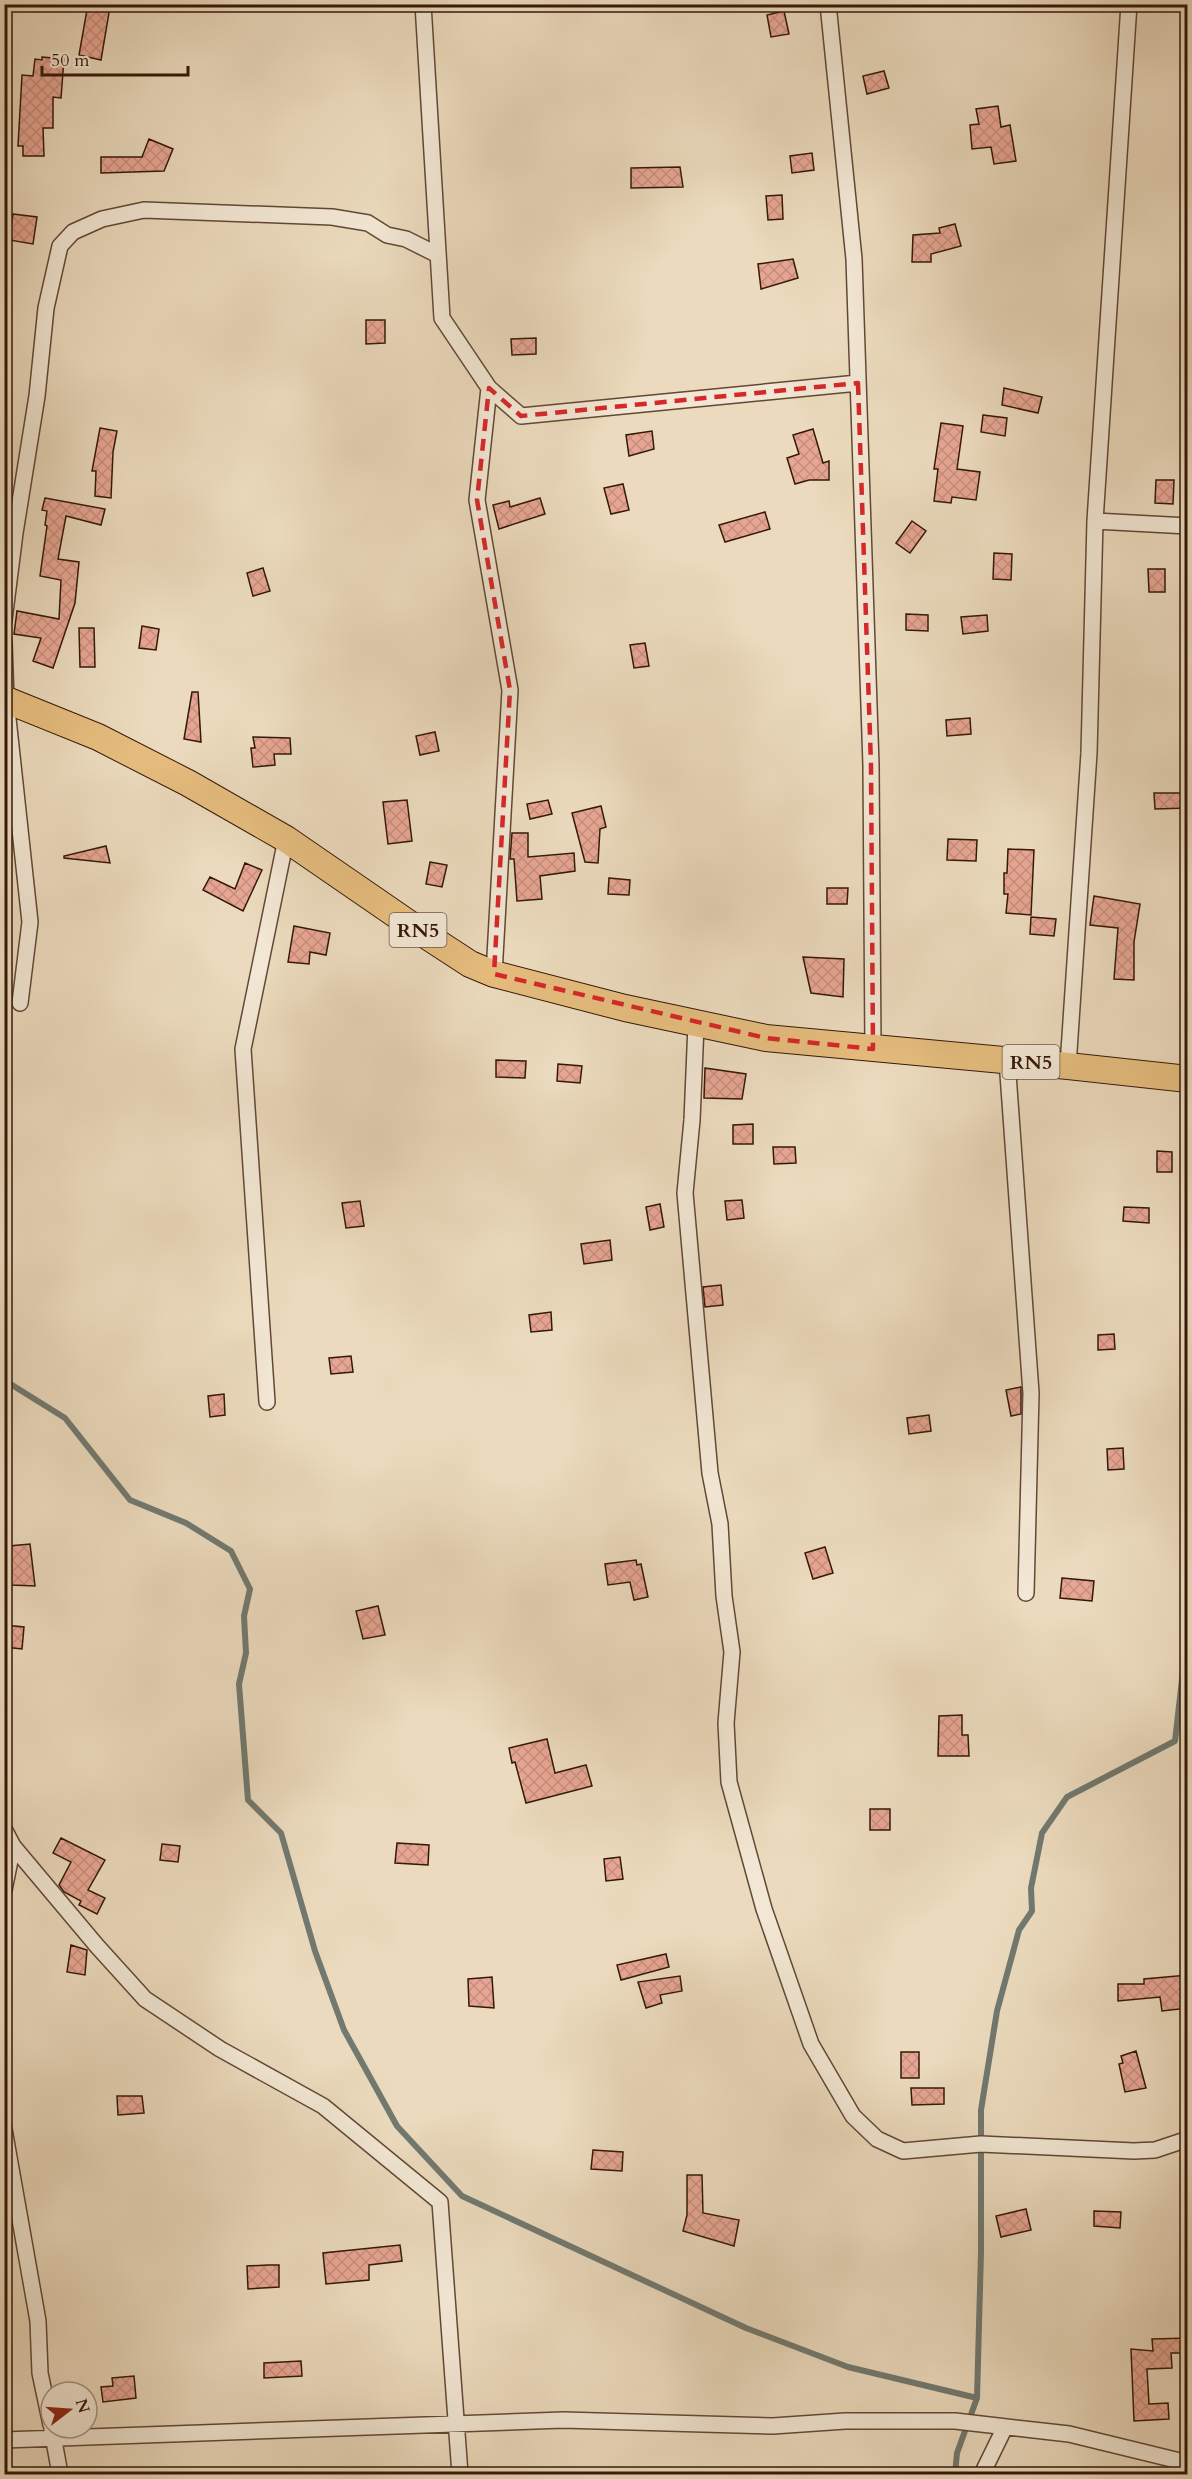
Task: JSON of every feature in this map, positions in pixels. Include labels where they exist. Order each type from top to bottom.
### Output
[{"type":"highway","name":"RN5","points":[[5,700],[98,736],[188,783],[286,839],[470,964],[494,974],[625,1008],[766,1038],[1188,1079]]},
{"type":"street","points":[[423,4],[436,254],[442,318],[489,388],[522,416],[858,383]]},
{"type":"street","points":[[828,4],[854,259],[871,765],[873,1049]]},
{"type":"street","points":[[1068,1066],[1089,753],[1095,521],[1129,4]]},
{"type":"street","points":[[4,620],[37,396],[46,308],[60,246],[73,232],[102,219],[144,210],[332,217],[368,223],[387,235],[406,239],[436,254]]},
{"type":"street","points":[[489,388],[477,500],[510,690],[494,974]]},
{"type":"street","points":[[1095,521],[1188,526]]},
{"type":"street","points":[[4,642],[5,700],[30,922],[20,1003]]},
{"type":"street","points":[[267,1402],[243,1049],[286,839]]},
{"type":"street","points":[[696,1024],[692,1120],[685,1193],[710,1473],[720,1524],[724,1596],[732,1652],[726,1723],[729,1782],[764,1909],[811,2044],[853,2116],[877,2139],[903,2151],[981,2144],[1134,2151],[1155,2150],[1188,2139]]},
{"type":"street","points":[[1007,1060],[1031,1393],[1026,1593]]},
{"type":"street","points":[[4,1829],[13,1846],[144,1999],[220,2049],[324,2106],[440,2202],[460,2475]]},
{"type":"street","points":[[4,1890],[13,1846]]},
{"type":"street","points":[[4,2129],[38,2321],[41,2380]]},
{"type":"street","points":[[99,2430],[458,2425],[563,2420],[764,2426],[845,2421],[968,2422],[1070,2434],[1188,2463]]},
{"type":"street","points":[[982,2475],[1005,2427]]},
{"type":"street","points":[[4,2440],[39,2433]]},
{"type":"street","points":[[54,2440],[60,2475]]},
{"type":"highlighted area","points":[[858,383],[871,765],[873,1049],[766,1038],[494,974],[510,690],[477,500],[489,388],[521,416]]},
{"type":"building","points":[[88,4],[110,7],[101,60],[79,55]]},
{"type":"building","points":[[784,11],[789,34],[771,37],[767,15]]},
{"type":"building","points":[[42,57],[64,59],[61,98],[53,97],[53,128],[43,128],[44,156],[23,156],[23,146],[18,146],[22,75],[33,76],[35,59],[42,60]]},
{"type":"building","points":[[884,71],[889,88],[867,94],[863,76]]},
{"type":"building","points":[[998,106],[1001,127],[1010,125],[1016,161],[994,164],[991,147],[972,149],[970,125],[979,124],[976,109]]},
{"type":"building","points":[[149,139],[173,149],[164,171],[101,173],[101,157],[142,157]]},
{"type":"building","points":[[812,153],[814,170],[792,173],[790,156]]},
{"type":"building","points":[[680,167],[683,187],[631,188],[631,168]]},
{"type":"building","points":[[782,195],[783,219],[768,220],[766,196]]},
{"type":"building","points":[[13,214],[37,217],[33,244],[9,240]]},
{"type":"building","points":[[955,224],[961,246],[931,254],[931,262],[912,262],[913,235],[940,233],[939,228]]},
{"type":"building","points":[[793,259],[798,278],[761,289],[758,264]]},
{"type":"building","points":[[366,320],[385,320],[385,343],[366,344]]},
{"type":"building","points":[[536,338],[536,354],[512,355],[511,339]]},
{"type":"building","points":[[1004,388],[1042,397],[1038,413],[1002,405]]},
{"type":"building","points":[[983,415],[1007,418],[1005,436],[981,432]]},
{"type":"building","points":[[941,423],[963,426],[957,469],[980,472],[976,500],[952,497],[951,503],[934,501],[938,469],[934,469]]},
{"type":"building","points":[[100,428],[117,431],[113,452],[111,498],[95,496],[96,471],[92,471]]},
{"type":"building","points":[[813,429],[823,463],[829,461],[829,480],[809,480],[795,484],[787,458],[799,454],[793,435]]},
{"type":"building","points":[[652,431],[654,449],[629,456],[626,435]]},
{"type":"building","points":[[1156,480],[1174,480],[1173,504],[1155,503]]},
{"type":"building","points":[[623,484],[629,510],[611,514],[604,488]]},
{"type":"building","points":[[45,498],[105,509],[101,525],[66,516],[58,559],[79,562],[75,603],[53,668],[33,661],[41,638],[14,634],[17,611],[59,619],[61,580],[40,576],[47,526],[45,525],[47,511],[42,510]]},
{"type":"building","points":[[540,498],[545,514],[499,529],[493,505],[509,501],[510,507]]},
{"type":"building","points":[[765,512],[770,529],[725,542],[719,525]]},
{"type":"building","points":[[912,521],[926,531],[910,553],[896,543]]},
{"type":"building","points":[[994,553],[1012,554],[1011,580],[993,579]]},
{"type":"building","points":[[263,568],[270,591],[253,596],[247,573]]},
{"type":"building","points":[[1148,569],[1165,569],[1165,592],[1149,592]]},
{"type":"building","points":[[906,614],[928,615],[928,631],[906,630]]},
{"type":"building","points":[[987,615],[988,631],[963,634],[961,617]]},
{"type":"building","points":[[142,626],[159,629],[156,650],[139,648]]},
{"type":"building","points":[[79,628],[94,628],[95,667],[80,667]]},
{"type":"building","points":[[645,643],[649,666],[634,668],[630,645]]},
{"type":"building","points":[[192,692],[198,692],[201,742],[184,739]]},
{"type":"building","points":[[970,718],[971,734],[947,736],[946,720]]},
{"type":"building","points":[[435,732],[439,751],[420,755],[416,736]]},
{"type":"building","points":[[253,737],[290,738],[291,754],[274,754],[275,765],[253,767],[251,748],[255,748]]},
{"type":"building","points":[[1154,793],[1188,793],[1188,808],[1155,809]]},
{"type":"building","points":[[407,800],[412,841],[388,844],[383,802]]},
{"type":"building","points":[[548,800],[552,814],[530,819],[527,804]]},
{"type":"building","points":[[601,806],[606,827],[600,829],[598,863],[585,862],[572,813]]},
{"type":"building","points":[[512,833],[528,833],[528,857],[574,853],[575,871],[540,876],[542,899],[517,901],[514,859],[510,859]]},
{"type":"building","points":[[948,839],[977,840],[976,861],[947,860]]},
{"type":"building","points":[[106,846],[110,863],[64,858],[64,856]]},
{"type":"building","points":[[1008,849],[1034,850],[1031,915],[1006,913],[1008,894],[1004,894],[1004,873],[1007,873]]},
{"type":"building","points":[[430,862],[447,865],[442,887],[426,884]]},
{"type":"building","points":[[245,863],[262,870],[243,911],[203,890],[210,877],[235,889]]},
{"type":"building","points":[[609,878],[630,880],[629,895],[608,894]]},
{"type":"building","points":[[827,888],[848,888],[847,904],[827,904]]},
{"type":"building","points":[[1094,896],[1140,904],[1134,942],[1134,980],[1114,979],[1118,928],[1090,925]]},
{"type":"building","points":[[1031,917],[1056,919],[1054,936],[1030,934]]},
{"type":"building","points":[[294,926],[330,933],[326,955],[310,952],[309,964],[288,962]]},
{"type":"building","points":[[803,957],[844,959],[843,997],[811,993]]},
{"type":"building","points":[[496,1060],[526,1061],[525,1078],[496,1077]]},
{"type":"building","points":[[558,1064],[582,1066],[580,1083],[557,1081]]},
{"type":"building","points":[[705,1068],[746,1074],[742,1099],[704,1098]]},
{"type":"building","points":[[753,1124],[753,1144],[733,1144],[733,1125]]},
{"type":"building","points":[[773,1147],[795,1147],[796,1163],[774,1164]]},
{"type":"building","points":[[1157,1151],[1172,1152],[1172,1172],[1157,1172]]},
{"type":"building","points":[[742,1200],[744,1218],[727,1220],[725,1201]]},
{"type":"building","points":[[360,1201],[364,1226],[346,1228],[342,1203]]},
{"type":"building","points":[[660,1204],[664,1227],[650,1230],[646,1207]]},
{"type":"building","points":[[1124,1207],[1149,1208],[1149,1223],[1123,1221]]},
{"type":"building","points":[[610,1240],[612,1260],[584,1264],[581,1244]]},
{"type":"building","points":[[721,1285],[723,1305],[705,1307],[703,1287]]},
{"type":"building","points":[[551,1312],[552,1330],[531,1332],[529,1315]]},
{"type":"building","points":[[1114,1334],[1115,1349],[1098,1350],[1098,1335]]},
{"type":"building","points":[[351,1356],[353,1372],[331,1374],[329,1358]]},
{"type":"building","points":[[1021,1387],[1021,1414],[1011,1416],[1006,1390]]},
{"type":"building","points":[[224,1394],[225,1415],[210,1417],[208,1396]]},
{"type":"building","points":[[929,1415],[931,1431],[909,1434],[907,1418]]},
{"type":"building","points":[[1123,1448],[1124,1469],[1108,1470],[1107,1449]]},
{"type":"building","points":[[30,1544],[35,1586],[11,1585],[9,1546]]},
{"type":"building","points":[[825,1547],[833,1573],[813,1579],[805,1553]]},
{"type":"building","points":[[636,1560],[637,1565],[641,1564],[648,1597],[634,1600],[630,1582],[608,1585],[605,1564]]},
{"type":"building","points":[[1062,1578],[1094,1581],[1092,1601],[1060,1598]]},
{"type":"building","points":[[378,1606],[385,1635],[363,1639],[356,1611]]},
{"type":"building","points":[[4,1625],[24,1627],[22,1649],[4,1647]]},
{"type":"building","points":[[962,1715],[962,1735],[968,1735],[969,1756],[938,1756],[939,1716]]},
{"type":"building","points":[[547,1739],[555,1773],[586,1765],[592,1786],[526,1803],[509,1748]]},
{"type":"building","points":[[870,1809],[890,1809],[890,1830],[870,1830]]},
{"type":"building","points":[[61,1838],[105,1860],[88,1890],[105,1898],[97,1914],[79,1905],[81,1901],[64,1892],[59,1885],[71,1862],[53,1853]]},
{"type":"building","points":[[397,1843],[429,1845],[428,1865],[395,1863]]},
{"type":"building","points":[[162,1844],[180,1846],[178,1862],[160,1860]]},
{"type":"building","points":[[620,1857],[623,1879],[606,1881],[604,1859]]},
{"type":"building","points":[[71,1945],[87,1950],[85,1975],[67,1972]]},
{"type":"building","points":[[666,1954],[669,1967],[621,1980],[617,1965]]},
{"type":"building","points":[[1188,1975],[1188,2008],[1162,2011],[1160,1997],[1118,2001],[1118,1984],[1144,1984],[1144,1979]]},
{"type":"building","points":[[680,1976],[682,1991],[660,1995],[662,2003],[646,2008],[638,1982]]},
{"type":"building","points":[[492,1977],[494,2008],[469,2006],[468,1979]]},
{"type":"building","points":[[1136,2051],[1146,2088],[1125,2092],[1119,2064],[1123,2063],[1121,2056]]},
{"type":"building","points":[[901,2052],[919,2052],[919,2078],[901,2078]]},
{"type":"building","points":[[911,2088],[944,2088],[944,2104],[912,2105]]},
{"type":"building","points":[[117,2096],[142,2096],[144,2113],[118,2115]]},
{"type":"building","points":[[593,2150],[623,2152],[622,2171],[591,2169]]},
{"type":"building","points":[[687,2175],[702,2175],[703,2213],[739,2220],[734,2246],[683,2231],[687,2215]]},
{"type":"building","points":[[1026,2209],[1031,2230],[1001,2237],[996,2216]]},
{"type":"building","points":[[1094,2211],[1121,2212],[1120,2228],[1094,2226]]},
{"type":"building","points":[[400,2245],[402,2261],[369,2265],[369,2280],[326,2284],[323,2253]]},
{"type":"building","points":[[279,2265],[279,2287],[248,2289],[247,2266]]},
{"type":"building","points":[[1188,2338],[1188,2353],[1171,2353],[1172,2368],[1147,2369],[1149,2404],[1168,2403],[1169,2419],[1134,2421],[1131,2349],[1153,2351],[1152,2339]]},
{"type":"building","points":[[301,2361],[302,2376],[264,2378],[264,2363]]},
{"type":"building","points":[[134,2376],[136,2398],[103,2402],[101,2387],[113,2386],[112,2378]]},
{"type":"waterway","points":[[4,1380],[65,1418],[130,1500],[186,1523],[231,1551],[250,1589],[244,1616],[246,1653],[239,1684],[248,1800],[281,1833],[315,1951],[344,2030],[397,2126],[462,2196],[746,2328],[848,2367],[977,2398]]},
{"type":"waterway","points":[[955,2474],[957,2453],[977,2398],[981,2252],[981,2110],[997,2011],[1019,1930],[1032,1911],[1031,1888],[1042,1833],[1067,1797],[1175,1741],[1188,1627]]}]
